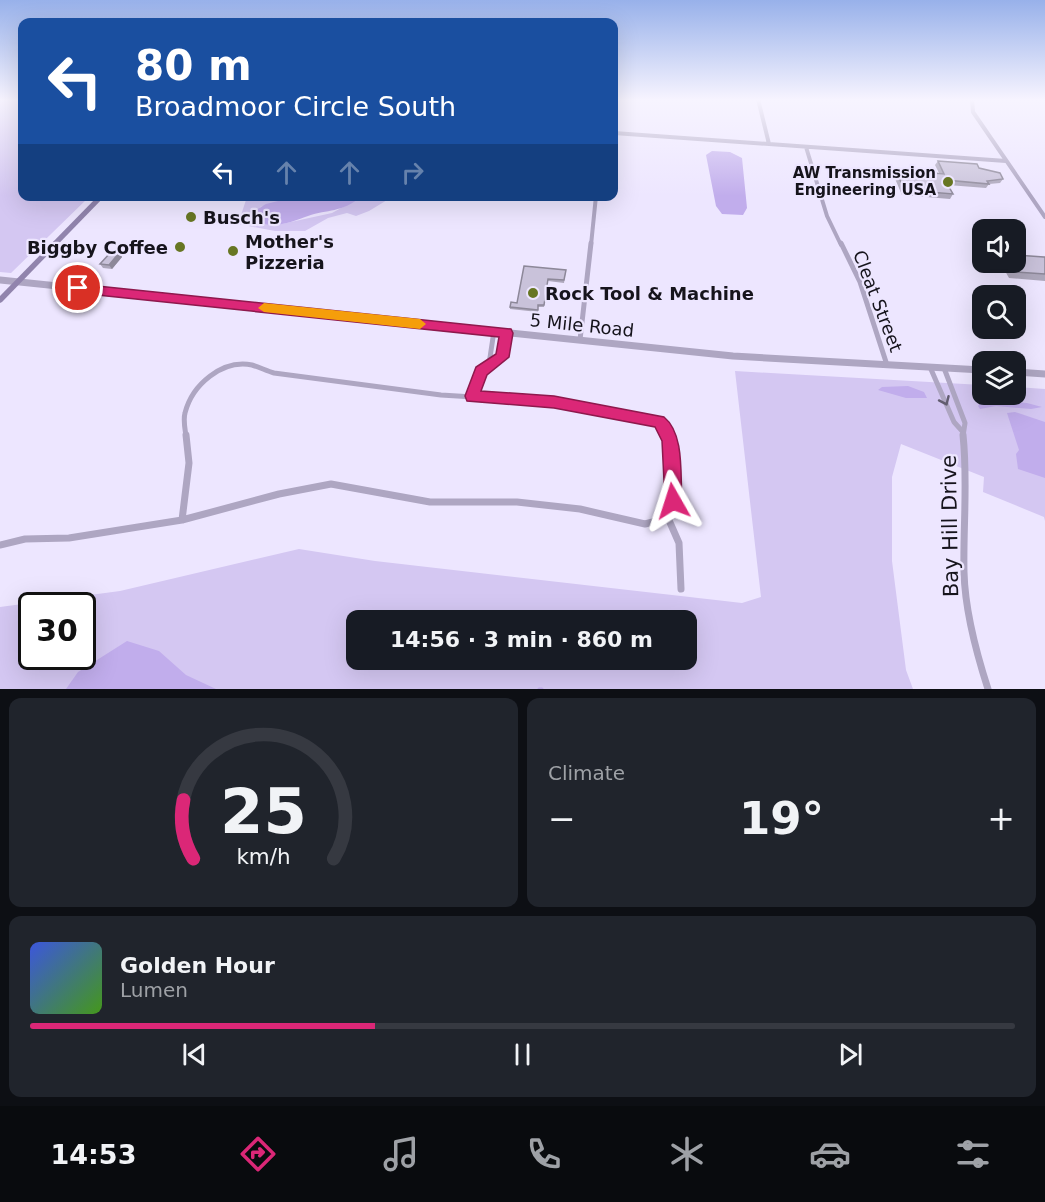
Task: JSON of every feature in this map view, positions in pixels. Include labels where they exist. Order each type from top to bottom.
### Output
[{"type":"main road","points":[[0,300],[97,201]]},
{"type":"street","points":[[766,131],[769,144]]},
{"type":"street","points":[[986,131],[1045,217]]},
{"type":"street","points":[[618,133],[1006,161]]},
{"type":"street","name":"Cleat Street","points":[[806,147],[827,216],[860,282],[887,365]]},
{"type":"street","points":[[580,340],[595,201]]},
{"type":"street","name":"5 Mile Road","points":[[0,280],[733,356],[972,369]]},
{"type":"street","points":[[489,364],[494,331]]},
{"type":"street","points":[[472,396],[477,377],[489,364],[502,357],[507,333]]},
{"type":"street","points":[[0,545],[25,539],[69,538],[182,520],[279,494],[331,484],[430,502],[517,502],[580,509],[645,524],[660,522],[668,518],[673,501],[670,441],[665,426],[649,417],[605,413],[554,402],[472,396],[274,373],[251,365],[234,365],[217,371],[204,380],[184,416],[189,463],[182,520]]},
{"type":"street","name":"Bay Hill Drive","points":[[930,367],[954,422],[963,432]]},
{"type":"street","name":"Bay Hill Drive","points":[[944,368],[965,423],[963,432],[967,470],[964,574],[974,644],[988,689]]},
{"type":"street","points":[[1026,373],[1045,374]]},
{"type":"street","points":[[668,518],[678,530],[680,539],[681,589]]},
{"type":"shaded area","points":[[0,131],[18,131],[18,201],[85,201],[11,273],[0,272]]},
{"type":"shaded area","points":[[712,151],[730,152],[742,158],[747,208],[743,215],[722,214],[716,206],[706,155]]},
{"type":"shaded area","points":[[246,201],[280,201],[260,207],[257,220],[277,225],[332,213],[354,201],[385,201],[356,216],[347,213],[328,218],[305,231],[275,231],[238,224]]},
{"type":"shaded area","points":[[278,201],[355,201],[341,208],[278,225],[262,223],[251,213],[266,204]]},
{"type":"shaded area","points":[[735,371],[972,384],[972,405],[1026,405],[1026,388],[1045,389],[1045,521],[1044,517],[983,492],[984,477],[901,444],[892,477],[892,561],[906,670],[913,689],[0,689],[0,607],[18,605],[18,670],[96,670],[96,594],[120,591],[299,549],[375,561],[742,603],[761,597]]},
{"type":"shaded area","points":[[908,386],[924,392],[927,398],[906,398],[878,390],[882,387]]},
{"type":"shaded area","points":[[1026,403],[1042,407],[1031,409],[996,406],[980,409],[978,406],[1026,405]]},
{"type":"shaded area","points":[[1015,412],[1045,422],[1045,478],[1018,469],[1016,454],[1019,450],[1007,413]]},
{"type":"shaded area","points":[[127,641],[159,651],[186,675],[216,689],[66,689],[78,672],[96,670],[96,661]]},
{"type":"building","name":"AW Transmission Engineering USA","points":[[938,161],[977,164],[979,168],[1000,173],[1003,179],[987,181],[989,184],[945,180],[953,194],[905,190],[895,170],[944,174]]},
{"type":"building","points":[[111,252],[119,253],[109,265],[100,264]]},
{"type":"building","points":[[1026,256],[1045,257],[1045,274],[1026,273]]},
{"type":"building","name":"Rock Tool & Machine","points":[[524,266],[566,270],[564,280],[548,279],[544,305],[538,305],[538,310],[510,307],[511,302],[517,303]]},
{"type":"slow traffic","points":[[264,308],[420,324]]},
{"type":"place","name":"AW Transmission Engineering USA","points":[[948,182]]},
{"type":"place","name":"Busch's","points":[[191,217]]},
{"type":"place","name":"Biggby Coffee","points":[[180,247]]},
{"type":"place","name":"Mother's Pizzeria","points":[[233,251]]},
{"type":"place","name":"Rock Tool & Machine","points":[[533,293]]},
{"type":"route","points":[[78,288],[507,333],[502,357],[481,371],[472,396],[554,402],[605,413],[649,417],[659,421],[665,426],[670,441],[673,501]]}]
